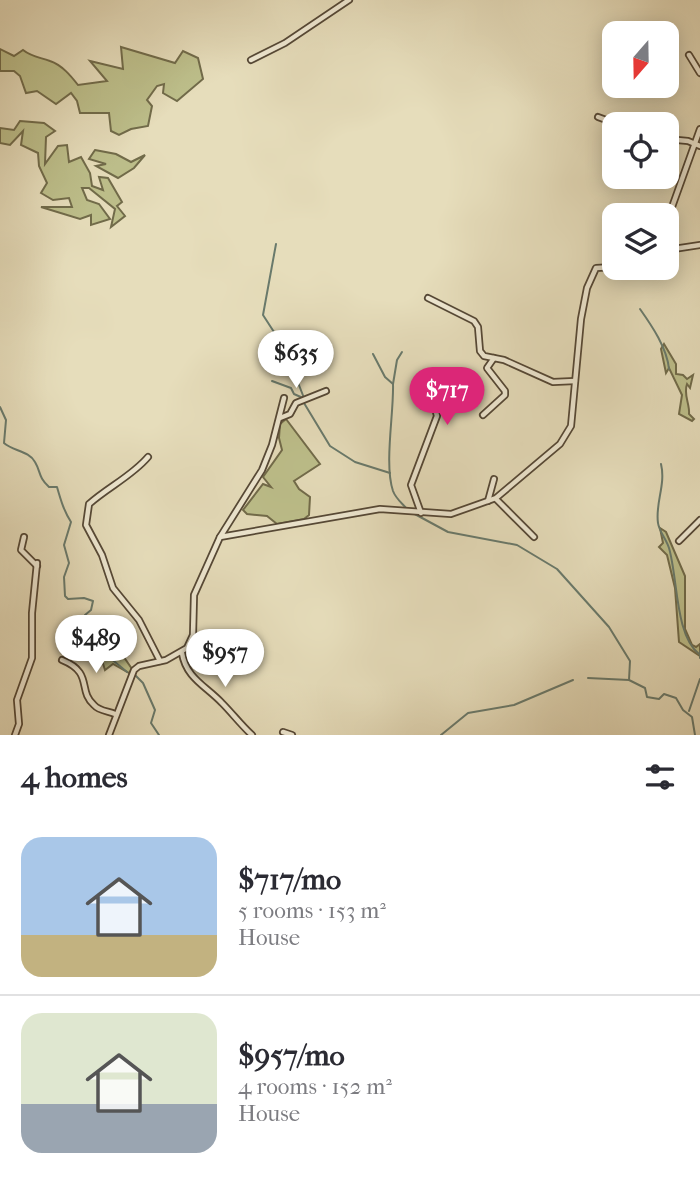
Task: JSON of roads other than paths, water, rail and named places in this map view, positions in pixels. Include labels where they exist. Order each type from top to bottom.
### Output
[{"type":"street","points":[[251,60],[285,43],[349,0]]},
{"type":"street","points":[[689,55],[700,73]]},
{"type":"street","points":[[598,117],[602,118]]},
{"type":"street","points":[[674,203],[697,145],[700,129]]},
{"type":"street","points":[[679,141],[697,145]]},
{"type":"street","points":[[679,248],[700,245]]},
{"type":"street","points":[[220,537],[380,509],[451,514],[496,498],[560,444],[573,422],[579,335],[590,278],[596,268],[602,268]]},
{"type":"street","points":[[428,298],[474,321],[478,327],[480,351],[484,356],[504,360],[553,382],[575,381]]},
{"type":"street","points":[[483,415],[505,395],[505,391],[487,368],[494,358]]},
{"type":"street","points":[[280,418],[290,414],[296,403],[326,391]]},
{"type":"street","points":[[109,735],[134,670],[182,653],[191,642],[194,595],[220,537],[256,484],[272,445],[284,398]]},
{"type":"street","points":[[421,513],[411,485],[437,416],[435,408],[423,406]]},
{"type":"street","points":[[148,457],[135,471],[123,476],[89,504],[86,525],[102,555],[113,588],[139,620],[160,660]]},
{"type":"street","points":[[488,501],[494,479]]},
{"type":"street","points":[[496,498],[534,537]]},
{"type":"street","points":[[679,541],[700,520]]},
{"type":"street","points":[[15,735],[19,724],[17,700],[32,659],[32,613],[37,565],[20,550],[24,537]]},
{"type":"street","points":[[182,653],[183,662],[197,682],[221,702],[252,735]]},
{"type":"street","points":[[62,660],[74,665],[82,674],[91,703],[115,714]]},
{"type":"street","points":[[283,732],[292,735]]},
{"type":"waterway","points":[[276,244],[263,315],[274,332],[287,374],[297,380],[304,398]]},
{"type":"waterway","points":[[640,309],[662,345],[669,369]]},
{"type":"waterway","points":[[393,384],[397,360],[402,352]]},
{"type":"waterway","points":[[373,354],[385,377],[393,384],[390,480],[394,494],[407,509]]},
{"type":"waterway","points":[[272,381],[291,388],[294,394],[303,398]]},
{"type":"waterway","points":[[304,403],[330,446],[355,462],[390,473]]},
{"type":"waterway","points":[[0,407],[6,420],[4,443],[32,458],[45,483],[49,487],[57,487],[71,522],[64,545],[69,563],[64,577],[65,596],[68,599],[84,598],[93,601],[91,610],[85,615],[83,628],[103,652],[127,672]]},
{"type":"waterway","points":[[661,464],[658,523],[669,548],[685,634],[699,654]]},
{"type":"waterway","points":[[411,512],[448,532],[517,545],[557,569],[609,627],[630,661],[629,680]]},
{"type":"waterway","points":[[700,651],[700,658]]},
{"type":"waterway","points":[[135,675],[143,683],[155,710],[151,723],[159,735]]},
{"type":"waterway","points":[[588,678],[629,680],[645,688],[647,697],[659,699],[664,694],[676,698],[683,710],[692,717],[695,735]]},
{"type":"waterway","points":[[689,711],[700,679]]},
{"type":"waterway","points":[[441,735],[468,713],[514,705],[573,680]]}]
